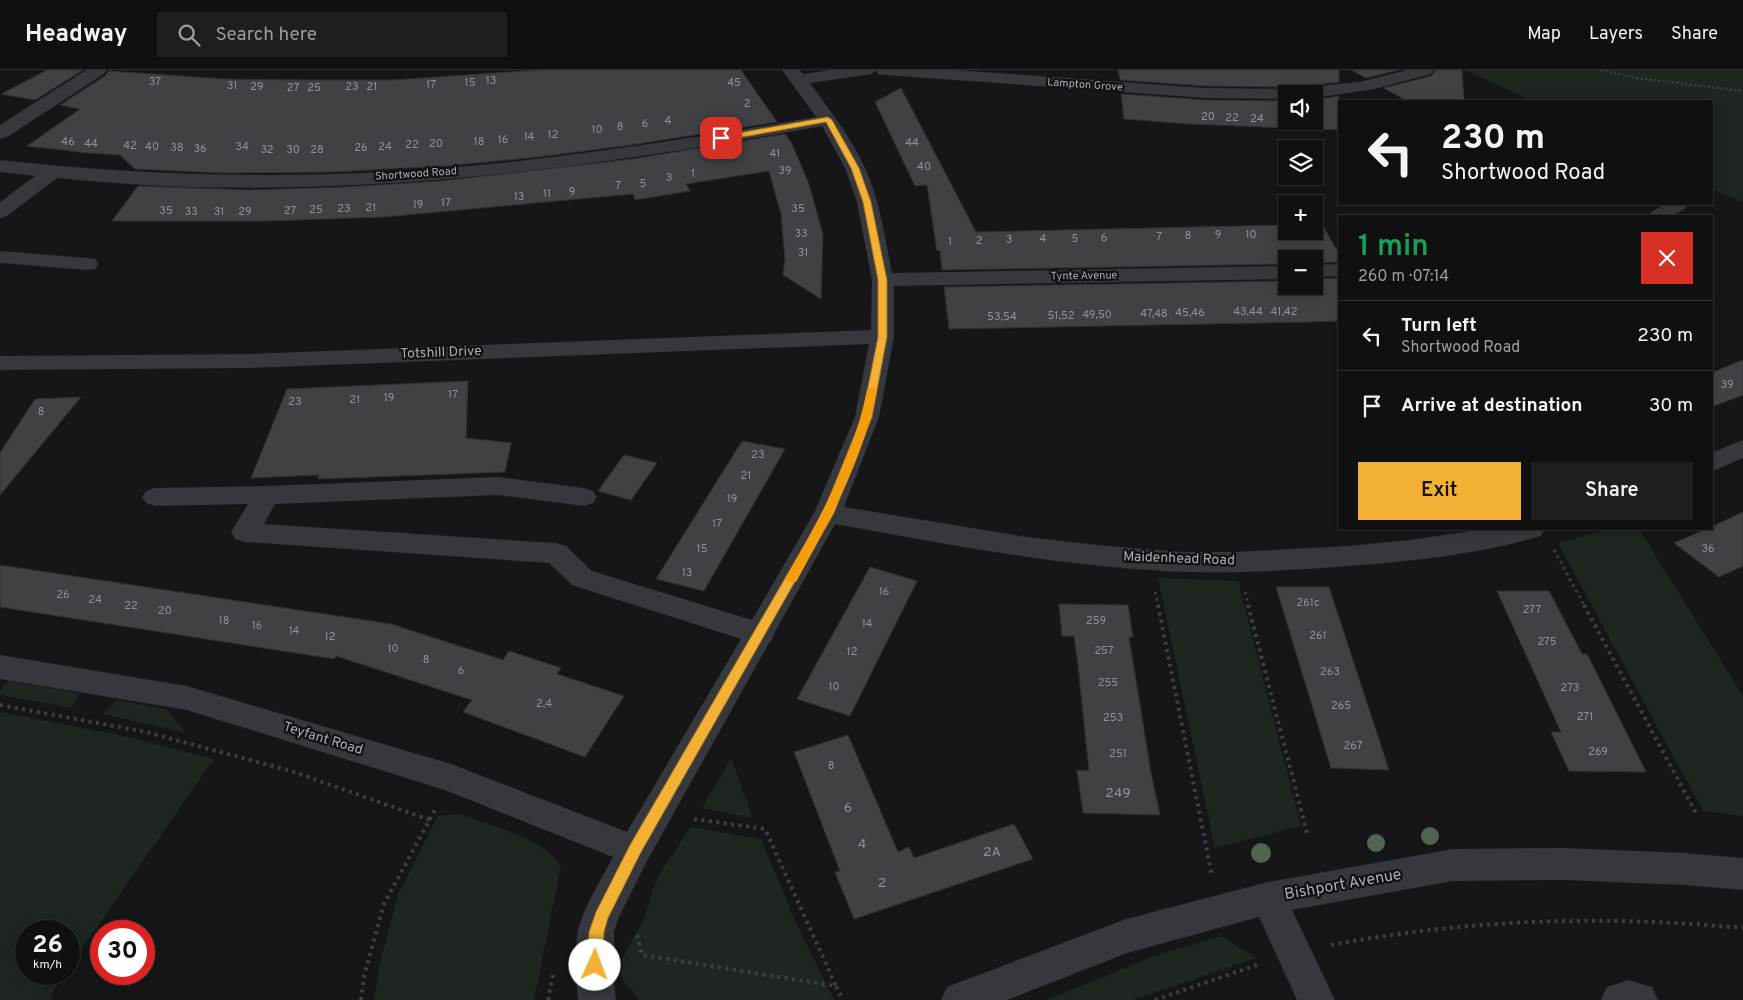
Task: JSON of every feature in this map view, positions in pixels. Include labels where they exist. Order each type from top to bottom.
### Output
[{"type":"street","points":[[0,133],[98,70]]},
{"type":"street","points":[[794,75],[866,70]]},
{"type":"street","name":"Lampton Grove","points":[[884,70],[1205,93],[1278,94]]},
{"type":"street","points":[[1323,91],[1365,86],[1418,71]]},
{"type":"street","points":[[597,1000],[594,982],[596,932],[601,916],[635,850],[761,634],[828,513],[867,417],[882,337],[883,280],[867,202],[855,168],[828,120],[794,75]]},
{"type":"street","name":"Shortwood Road","points":[[0,166],[51,173],[161,180],[276,181],[419,175],[588,160],[828,120]]},
{"type":"street","points":[[0,212],[51,173]]},
{"type":"street","points":[[0,257],[87,264]]},
{"type":"street","points":[[1323,271],[1338,270]]},
{"type":"street","name":"Tynte Avenue","points":[[883,280],[1278,272]]},
{"type":"street","name":"Totshill Drive","points":[[4,368],[882,337]]},
{"type":"street","points":[[1713,462],[1743,448]]},
{"type":"street","points":[[155,497],[267,495],[498,486],[584,497]]},
{"type":"street","points":[[267,495],[245,532],[556,554],[582,578],[761,634]]},
{"type":"street","name":"Maidenhead Road","points":[[828,513],[939,534],[1042,549],[1149,560],[1237,562],[1396,552],[1495,538],[1527,530]]},
{"type":"street","name":"Teyfant Road","points":[[0,667],[187,698],[451,778],[635,850]]},
{"type":"street","name":"Bishport Avenue","points":[[960,1000],[1126,936],[1268,898],[1453,865],[1566,864],[1684,869],[1743,874]]},
{"type":"street","points":[[1268,898],[1316,1000]]},
{"type":"street","points":[[1620,1000],[1629,998],[1639,1000]]},
{"type":"path","points":[[1601,70],[1637,78],[1743,91]]},
{"type":"path","points":[[1552,546],[1697,816]]},
{"type":"path","points":[[1149,560],[1207,857],[1222,911]]},
{"type":"path","points":[[1237,562],[1307,833]]},
{"type":"path","points":[[0,705],[146,732],[292,771],[430,820]]},
{"type":"path","points":[[361,1000],[364,976],[384,904],[451,778]]},
{"type":"path","points":[[688,818],[765,829],[843,1000]]},
{"type":"path","points":[[1155,1000],[1293,952],[1375,936],[1448,927],[1530,921],[1605,920],[1743,928]]},
{"type":"path","points":[[596,932],[636,929],[642,955],[836,986]]},
{"type":"shaded area","points":[[1465,70],[1743,70],[1743,202],[1713,190],[1713,100],[1530,100]]},
{"type":"shaded area","points":[[1604,530],[1640,530],[1743,696],[1743,816],[1703,811],[1558,543]]},
{"type":"shaded area","points":[[1158,578],[1238,581],[1301,826],[1215,848]]},
{"type":"shaded area","points":[[8,681],[79,693],[72,708],[0,695],[0,691]]},
{"type":"shaded area","points":[[117,700],[166,709],[186,733],[103,714]]},
{"type":"shaded area","points":[[0,712],[120,735],[214,759],[102,920],[90,920],[90,937],[80,951],[80,920],[15,920],[15,985],[56,985],[50,1000],[0,1000]]},
{"type":"shaded area","points":[[731,758],[753,818],[702,808]]},
{"type":"shaded area","points":[[459,814],[529,840],[542,847],[561,866],[534,1000],[374,1000],[379,966],[399,892],[438,816]]},
{"type":"shaded area","points":[[691,827],[761,839],[794,918],[834,1000],[640,1000],[624,982],[618,966],[643,921],[657,878]]},
{"type":"shaded area","points":[[1217,937],[1223,937],[1256,958],[1133,1000],[1047,1000],[1154,956]]},
{"type":"building","points":[[47,70],[83,70],[35,100],[1,94]]},
{"type":"building","points":[[539,70],[741,70],[777,122],[631,145],[538,157],[445,166],[333,172],[222,173],[135,169],[120,155],[27,146],[80,109],[60,105],[105,76],[109,71],[225,79],[392,80]]},
{"type":"building","points":[[1118,70],[1339,70],[1339,82],[1278,85],[1278,87],[1205,86],[1120,80]]},
{"type":"building","points":[[1351,70],[1399,70],[1366,78]]},
{"type":"building","points":[[1436,70],[1462,70],[1464,100],[1405,100],[1384,88],[1431,76]]},
{"type":"building","points":[[901,88],[976,232],[1278,225],[1278,240],[1323,240],[1323,226],[1338,252],[1338,262],[1323,263],[1323,250],[1278,250],[1278,264],[942,270],[940,250],[937,251],[927,185],[915,186],[875,102]]},
{"type":"building","points":[[1121,94],[1205,100],[1278,101],[1278,128],[1124,119]]},
{"type":"building","points":[[1339,96],[1338,130],[1323,129],[1323,99]]},
{"type":"building","points":[[785,134],[792,144],[809,184],[823,235],[821,299],[783,275],[785,260],[781,214],[769,171],[686,184],[690,191],[635,200],[633,194],[384,217],[267,221],[112,221],[138,186],[249,190],[441,181],[632,159]]},
{"type":"building","points":[[1338,278],[1338,321],[949,329],[944,287],[1278,281],[1278,295],[1323,295],[1323,279]]},
{"type":"building","points":[[1743,360],[1743,395],[1713,406],[1713,372]]},
{"type":"building","points":[[468,381],[466,438],[511,443],[505,472],[318,479],[319,475],[251,478],[287,389]]},
{"type":"building","points":[[81,397],[0,495],[0,453],[35,399]]},
{"type":"building","points":[[742,441],[785,449],[704,591],[656,579]]},
{"type":"building","points":[[624,455],[657,463],[631,500],[598,491]]},
{"type":"building","points":[[1743,512],[1743,566],[1719,577],[1674,543],[1704,530],[1713,530],[1713,526]]},
{"type":"building","points":[[0,565],[391,624],[503,660],[509,651],[561,668],[557,674],[624,696],[585,757],[463,712],[472,700],[336,656],[334,659],[0,607]]},
{"type":"building","points":[[870,567],[917,581],[850,716],[797,699]]},
{"type":"building","points":[[1276,587],[1329,587],[1389,770],[1331,768]]},
{"type":"building","points":[[1497,591],[1549,591],[1582,654],[1587,654],[1646,772],[1569,771],[1551,732],[1561,732]]},
{"type":"building","points":[[1059,604],[1128,605],[1133,637],[1129,637],[1151,773],[1160,815],[1083,813],[1077,770],[1089,771],[1078,665],[1074,636],[1062,636]]},
{"type":"building","points":[[848,735],[898,852],[909,847],[914,858],[1014,824],[1033,859],[854,919],[835,872],[840,871],[794,752]]},
{"type":"slow traffic","points":[[791,579],[828,513],[867,417],[872,390]]},
{"type":"route","points":[[595,965],[596,932],[601,916],[635,850],[761,634],[828,513],[867,417],[882,337],[883,280],[867,202],[855,168],[828,120],[721,138]]}]
